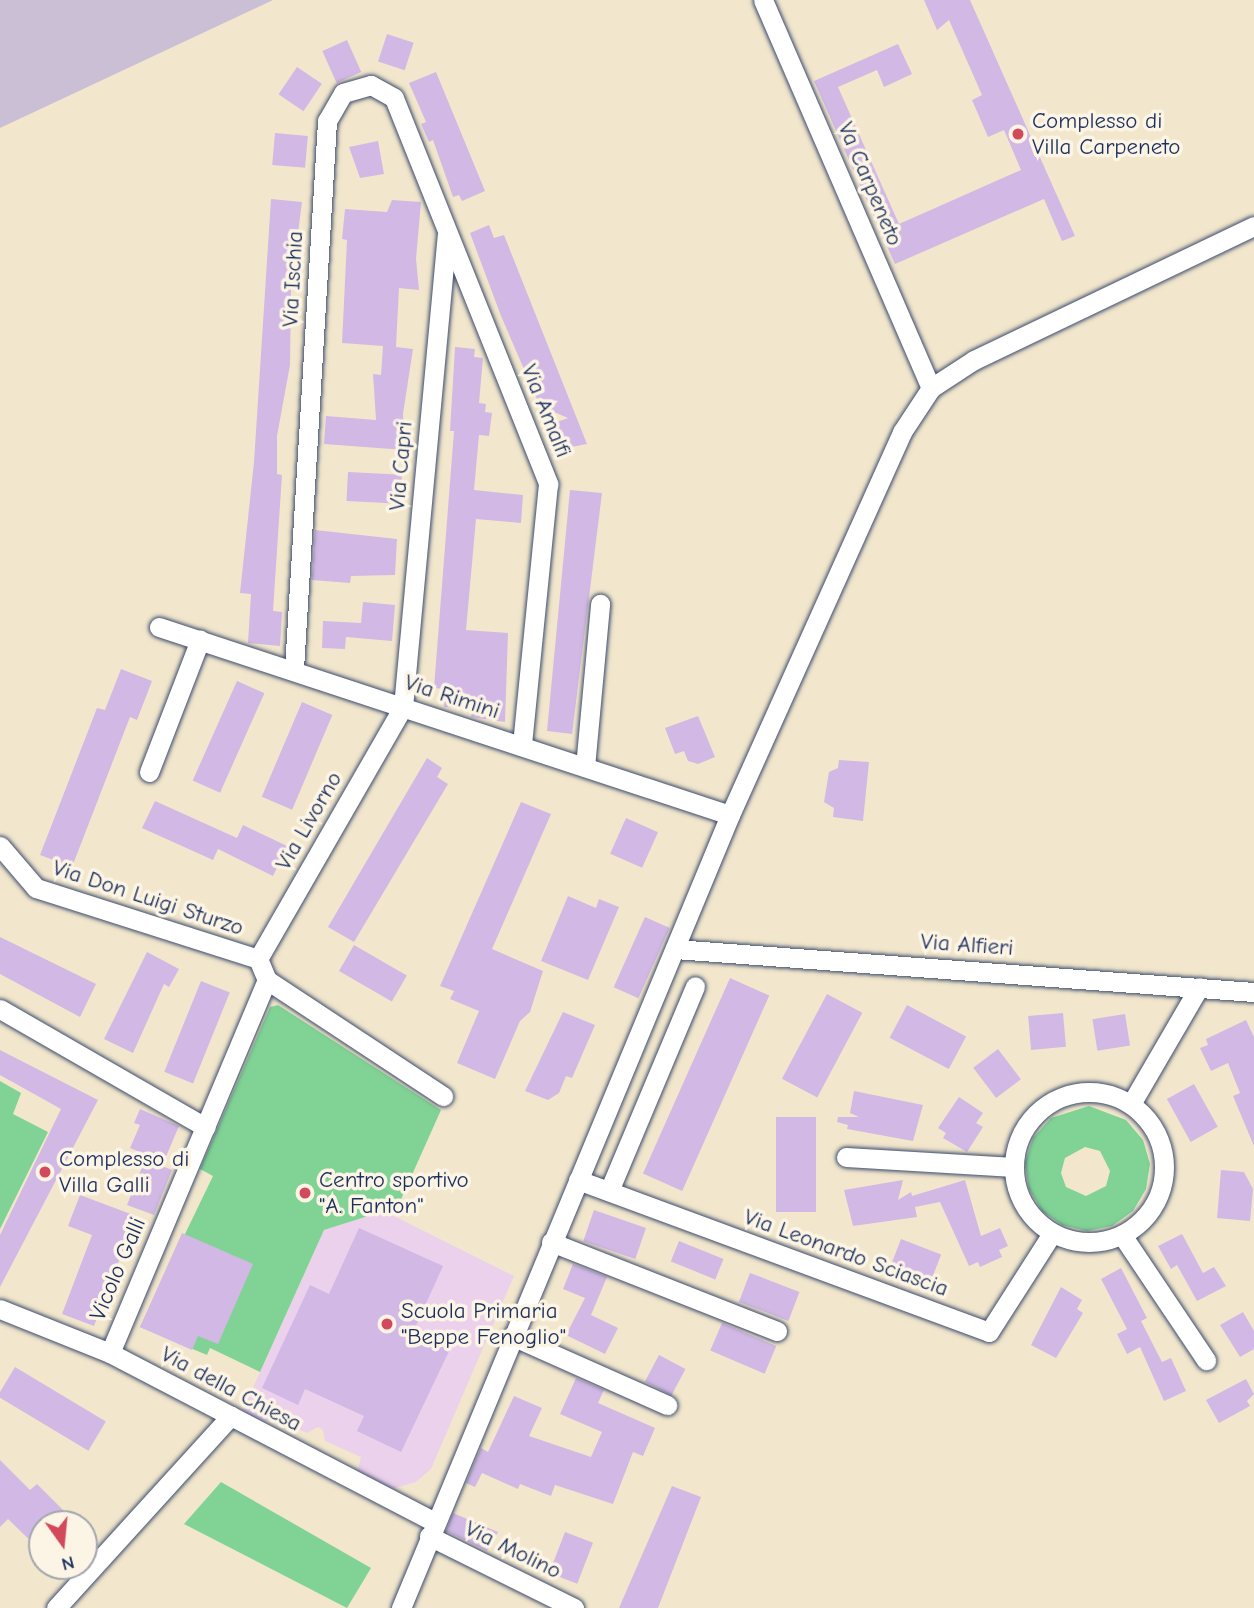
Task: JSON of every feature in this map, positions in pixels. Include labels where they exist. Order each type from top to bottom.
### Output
[{"type":"street","name":"Va Carpeneto","points":[[763,0],[931,388]]},
{"type":"street","name":"Via Ischia","points":[[294,669],[327,121],[342,93],[371,85],[394,98],[447,229]]},
{"type":"street","points":[[401,1608],[730,815],[866,506],[902,432],[931,388],[974,360],[1254,226]]},
{"type":"street","name":"Via Capri","points":[[403,707],[447,229]]},
{"type":"street","name":"Via Amalfi","points":[[447,229],[548,484],[522,746]]},
{"type":"street","points":[[585,767],[600,604]]},
{"type":"street","name":"Via Rimini","points":[[159,626],[730,815]]},
{"type":"street","points":[[149,772],[201,640]]},
{"type":"street","name":"Via Livorno","points":[[258,959],[403,707]]},
{"type":"street","name":"Via Don Luigi Sturzo","points":[[0,846],[36,888],[258,959]]},
{"type":"street","name":"Via Alfieri","points":[[676,948],[1254,992]]},
{"type":"street","points":[[258,959],[267,980],[443,1096]]},
{"type":"street","name":"Vicolo Galli","points":[[110,1353],[267,980]]},
{"type":"street","points":[[609,1191],[695,986]]},
{"type":"street","points":[[1131,1104],[1199,987]]},
{"type":"street","points":[[0,1009],[205,1127]]},
{"type":"street","points":[[1083,1092],[1108,1094],[1131,1104],[1159,1139],[1164,1172],[1155,1204],[1122,1235],[1081,1242],[1051,1235],[1023,1204],[1014,1167],[1022,1132],[1038,1112],[1059,1098],[1083,1092]]},
{"type":"street","points":[[846,1157],[1014,1167]]},
{"type":"street","name":"Via Leonardo Sciascia","points":[[578,1180],[989,1332],[1051,1235]]},
{"type":"street","points":[[1122,1235],[1206,1360]]},
{"type":"street","points":[[551,1242],[778,1331]]},
{"type":"street","name":"Via della Chiesa","points":[[0,1309],[110,1353],[231,1416],[432,1529]]},
{"type":"street","points":[[512,1336],[667,1405]]},
{"type":"street","points":[[56,1608],[231,1416]]},
{"type":"street","name":"Via Molino","points":[[432,1529],[574,1608]]},
{"type":"shaded area","points":[[0,0],[273,0],[0,128]]},
{"type":"shaded area","name":"Scuola Primaria \"Beppe Fenoglio\"","points":[[384,1211],[514,1276],[431,1469],[416,1482],[392,1489],[357,1473],[361,1457],[325,1441],[323,1430],[318,1427],[307,1433],[272,1418],[263,1423],[242,1412],[324,1230]]},
{"type":"green space","name":"Centro sportivo \"A. Fanton\"","points":[[278,1005],[441,1110],[394,1215],[384,1211],[324,1230],[260,1372],[210,1348],[207,1355],[140,1327],[213,1176],[200,1169],[270,1007]]},
{"type":"green space","points":[[0,1081],[21,1093],[13,1114],[48,1132],[0,1229]]},
{"type":"green space","points":[[1089,1106],[1126,1120],[1143,1140],[1150,1164],[1146,1189],[1133,1211],[1112,1226],[1087,1231],[1062,1225],[1042,1211],[1029,1189],[1025,1163],[1033,1138],[1051,1118]],"holes":[[[1085,1147],[1100,1151],[1110,1171],[1106,1186],[1086,1196],[1066,1187],[1061,1173],[1065,1158]]]},
{"type":"green space","points":[[221,1482],[371,1568],[347,1608],[184,1524]]},
{"type":"building","name":"Complesso di Villa Carpeneto","points":[[924,0],[970,0],[1075,236],[1062,241],[1044,199],[895,264],[814,81],[898,44],[912,74],[884,87],[877,70],[838,87],[899,224],[1021,170],[1004,130],[988,137],[972,100],[982,95],[949,20],[937,30]]},
{"type":"building","points":[[387,34],[414,43],[405,70],[378,62]]},
{"type":"building","points":[[347,40],[361,72],[337,83],[322,51]]},
{"type":"building","points":[[297,67],[322,84],[303,111],[279,94]]},
{"type":"building","points":[[436,72],[485,191],[462,201],[459,195],[453,197],[433,140],[429,142],[421,124],[426,122],[409,83]]},
{"type":"building","points":[[275,133],[308,136],[305,168],[272,165]]},
{"type":"building","points":[[378,141],[384,174],[360,178],[349,147]]},
{"type":"building","points":[[271,199],[302,202],[291,288],[290,365],[277,436],[277,474],[282,475],[273,611],[282,612],[280,646],[248,643],[251,594],[240,593],[254,462]]},
{"type":"building","points":[[392,200],[421,202],[416,259],[419,290],[399,288],[396,347],[413,349],[403,414],[405,450],[324,444],[326,416],[376,420],[373,374],[381,375],[383,346],[342,343],[347,240],[342,239],[345,209],[387,212]]},
{"type":"building","points":[[489,225],[494,238],[504,235],[587,444],[555,450],[546,426],[568,418],[540,406],[501,316],[470,233]]},
{"type":"building","points":[[455,347],[475,349],[474,357],[483,358],[479,403],[486,404],[485,412],[492,413],[489,436],[479,435],[474,490],[523,495],[521,523],[476,519],[466,630],[508,633],[505,722],[471,717],[472,709],[444,707],[445,689],[434,688],[454,431],[450,431]]},
{"type":"building","points":[[348,472],[402,475],[400,504],[346,501]]},
{"type":"building","points":[[570,490],[602,493],[572,734],[547,731]]},
{"type":"building","points":[[315,530],[397,539],[395,575],[351,576],[350,583],[312,580]]},
{"type":"building","points":[[363,602],[395,605],[392,641],[346,637],[345,649],[322,648],[323,621],[361,623]]},
{"type":"building","points":[[121,669],[152,681],[137,720],[130,717],[72,867],[40,855],[97,708],[105,710]]},
{"type":"building","points":[[237,681],[264,693],[220,793],[193,781]]},
{"type":"building","points":[[302,702],[332,715],[292,810],[262,797]]},
{"type":"building","points":[[698,716],[715,757],[698,764],[688,761],[684,751],[675,754],[665,728]]},
{"type":"building","points":[[427,758],[442,768],[437,777],[448,784],[354,942],[328,927]]},
{"type":"building","points":[[839,760],[869,762],[863,821],[833,817],[834,808],[824,802],[829,772],[838,768]]},
{"type":"building","points":[[155,801],[237,838],[243,825],[287,846],[273,876],[218,849],[213,860],[142,828]]},
{"type":"building","points":[[521,802],[551,814],[492,949],[543,971],[530,1012],[520,1021],[495,1079],[457,1063],[479,1011],[450,999],[454,991],[440,986]]},
{"type":"building","points":[[626,818],[658,832],[642,868],[610,854]]},
{"type":"building","points":[[568,896],[596,908],[599,899],[619,907],[588,980],[541,961]]},
{"type":"building","points":[[645,917],[670,928],[638,998],[614,987]]},
{"type":"building","points":[[0,937],[96,984],[80,1017],[0,974]]},
{"type":"building","points":[[354,945],[407,975],[392,1001],[339,971]]},
{"type":"building","points":[[147,952],[179,969],[169,987],[164,984],[133,1053],[104,1039]]},
{"type":"building","points":[[730,978],[769,995],[682,1191],[643,1173]]},
{"type":"building","points":[[201,981],[230,993],[193,1083],[164,1072]]},
{"type":"building","points":[[827,994],[862,1013],[817,1098],[782,1079]]},
{"type":"building","points":[[907,1005],[966,1036],[949,1069],[890,1038]]},
{"type":"building","points":[[563,1012],[595,1025],[572,1078],[566,1076],[559,1093],[548,1100],[525,1091]]},
{"type":"building","points":[[1063,1013],[1066,1047],[1031,1050],[1028,1016]]},
{"type":"building","points":[[1125,1014],[1130,1046],[1097,1051],[1092,1019]]},
{"type":"building","points":[[1246,1020],[1254,1037],[1254,1146],[1233,1096],[1240,1093],[1228,1063],[1211,1071],[1200,1048],[1208,1045],[1206,1039]]},
{"type":"building","points":[[998,1049],[1021,1079],[996,1098],[973,1068]]},
{"type":"building","name":"Complesso di Villa Galli","points":[[0,1050],[98,1100],[0,1287],[0,1235],[61,1109],[0,1075]]},
{"type":"building","points":[[1194,1084],[1218,1127],[1191,1142],[1167,1099]]},
{"type":"building","points":[[854,1091],[923,1105],[913,1141],[847,1129],[848,1125],[837,1122],[838,1117],[859,1117],[850,1113]]},
{"type":"building","points":[[959,1097],[983,1113],[976,1123],[983,1127],[967,1152],[943,1138],[946,1133],[938,1128]]},
{"type":"building","points":[[140,1109],[179,1126],[162,1166],[172,1170],[154,1215],[127,1205],[147,1155],[130,1148],[140,1125],[134,1123]]},
{"type":"building","points":[[776,1117],[816,1117],[816,1212],[776,1212]]},
{"type":"building","points":[[1221,1170],[1244,1172],[1253,1189],[1250,1221],[1217,1218]]},
{"type":"building","points":[[903,1180],[898,1200],[911,1192],[912,1196],[965,1180],[981,1236],[1000,1228],[1008,1246],[999,1250],[1002,1257],[980,1267],[978,1262],[969,1266],[940,1202],[915,1207],[917,1217],[853,1226],[844,1190]]},
{"type":"building","points":[[80,1195],[136,1216],[94,1326],[62,1314],[92,1235],[68,1226]]},
{"type":"building","points":[[594,1210],[646,1228],[635,1259],[583,1241]]},
{"type":"building","points":[[359,1228],[443,1266],[414,1330],[451,1347],[401,1452],[357,1431],[364,1416],[305,1389],[298,1405],[262,1388],[310,1285],[329,1294]]},
{"type":"building","points":[[182,1233],[253,1264],[218,1344],[198,1336],[192,1350],[140,1327]]},
{"type":"building","points":[[1182,1234],[1203,1273],[1214,1267],[1226,1286],[1197,1301],[1177,1265],[1171,1269],[1158,1246]]},
{"type":"building","points":[[901,1239],[941,1254],[931,1281],[891,1266]]},
{"type":"building","points":[[679,1241],[724,1259],[715,1279],[671,1261]]},
{"type":"building","points":[[573,1264],[607,1277],[591,1315],[618,1328],[605,1354],[566,1335],[585,1298],[563,1289]]},
{"type":"building","points":[[1121,1268],[1147,1318],[1141,1321],[1162,1362],[1171,1358],[1186,1391],[1164,1401],[1140,1347],[1127,1354],[1117,1334],[1127,1329],[1101,1279]]},
{"type":"building","points":[[750,1273],[799,1292],[788,1321],[739,1302]]},
{"type":"building","points":[[1061,1287],[1082,1300],[1077,1309],[1083,1313],[1056,1358],[1031,1345]]},
{"type":"building","points":[[1243,1312],[1254,1331],[1254,1349],[1240,1357],[1220,1325]]},
{"type":"building","points":[[722,1323],[776,1346],[765,1374],[710,1351]]},
{"type":"building","points":[[659,1355],[685,1369],[671,1396],[645,1381]]},
{"type":"building","points":[[15,1367],[106,1422],[88,1451],[0,1398],[0,1392]]},
{"type":"building","points":[[576,1378],[604,1390],[598,1403],[655,1428],[643,1456],[633,1452],[613,1504],[555,1485],[551,1496],[520,1484],[518,1489],[482,1473],[475,1487],[466,1483],[481,1448],[488,1452],[514,1396],[542,1408],[529,1436],[591,1457],[602,1432],[560,1414]]},
{"type":"building","points":[[1246,1379],[1254,1394],[1247,1401],[1250,1406],[1219,1423],[1206,1400]]},
{"type":"building","points":[[0,1460],[30,1490],[37,1484],[63,1510],[28,1510],[28,1538],[8,1519],[0,1527]]},
{"type":"building","points":[[672,1486],[701,1497],[658,1608],[619,1608]]},
{"type":"building","points":[[453,1513],[498,1532],[487,1551],[446,1531]]},
{"type":"building","points":[[565,1532],[593,1543],[577,1584],[549,1573]]},
{"type":"place","name":"Complesso di Villa Carpeneto","points":[[1018,134]]},
{"type":"place","name":"Complesso di Villa Galli","points":[[45,1172]]},
{"type":"place","name":"Centro sportivo \"A. Fanton\"","points":[[305,1193]]},
{"type":"place","name":"Scuola Primaria \"Beppe Fenoglio\"","points":[[387,1324]]}]
